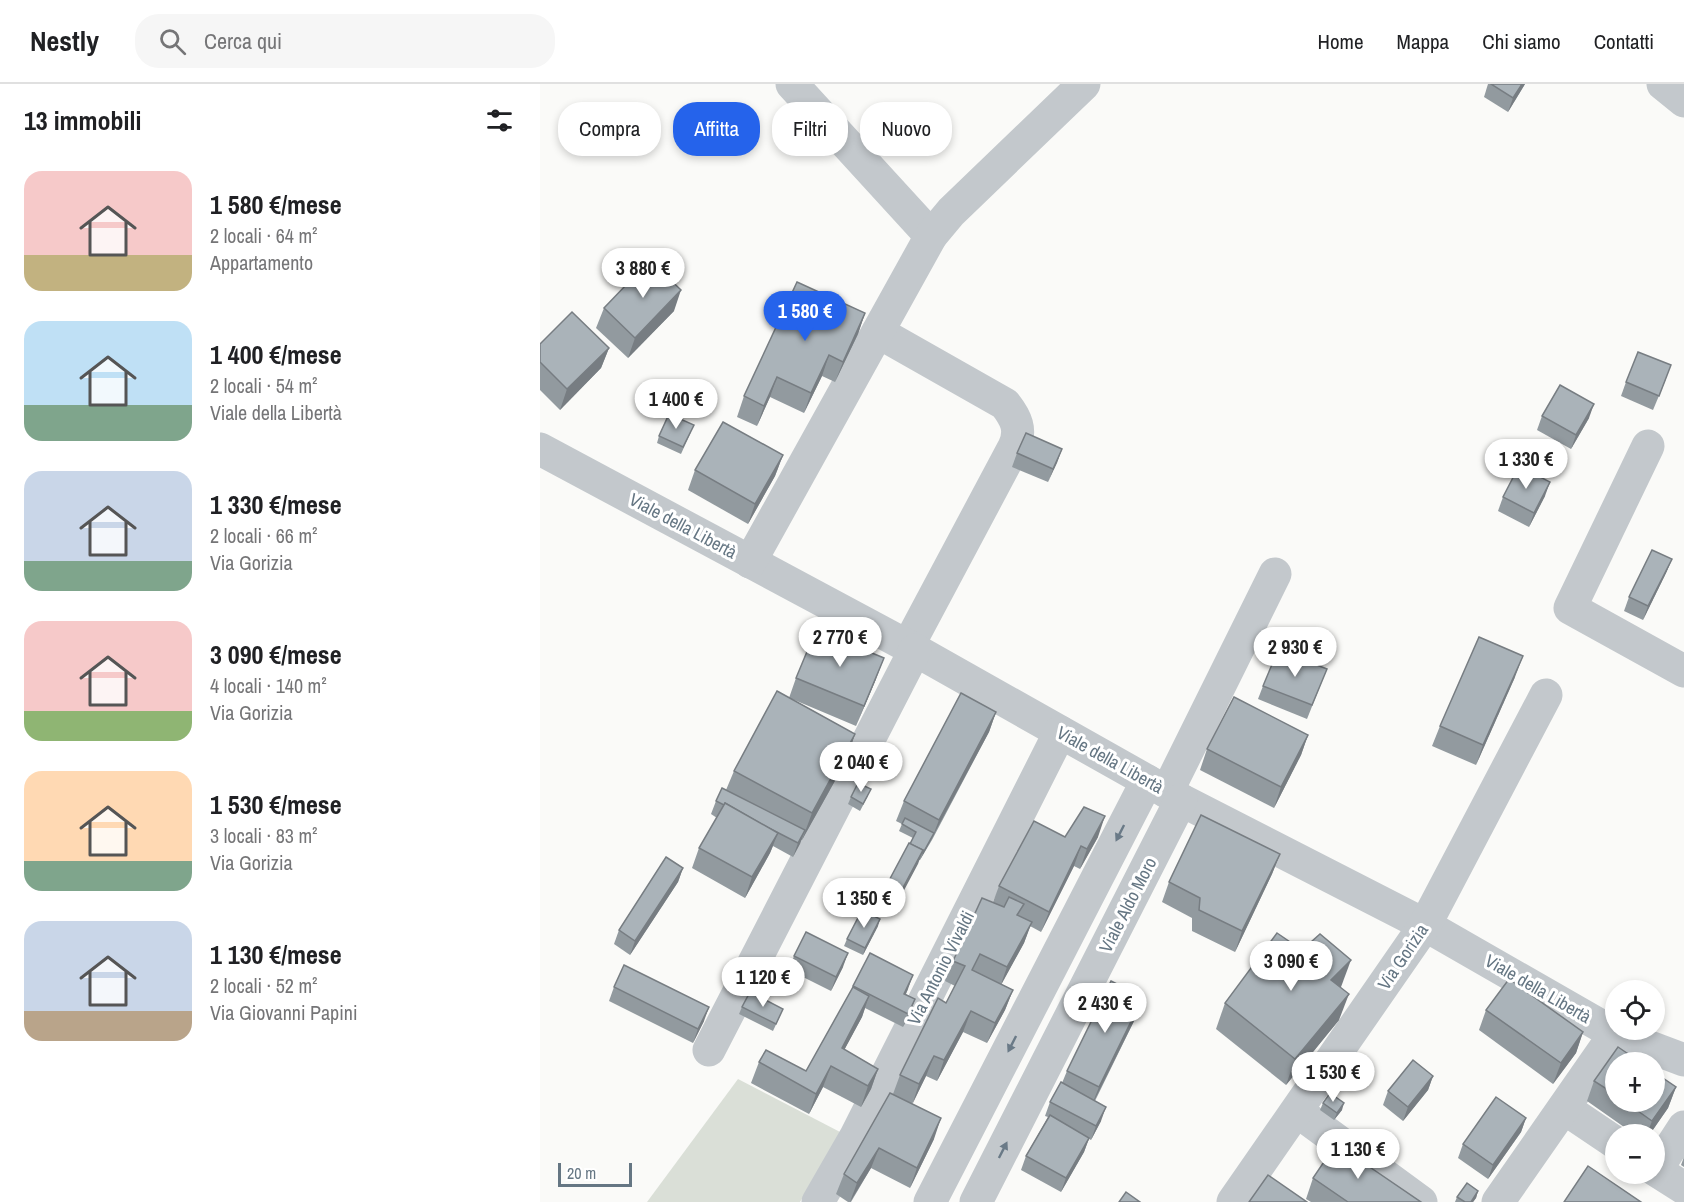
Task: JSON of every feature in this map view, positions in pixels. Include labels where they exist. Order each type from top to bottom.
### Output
[{"type":"street","points":[[792,84],[931,236]]},
{"type":"street","points":[[750,562],[931,236],[951,212],[1084,84]]},
{"type":"street","points":[[1663,84],[1684,101]]},
{"type":"street","points":[[709,1050],[1018,438],[1015,416],[1005,404],[878,332]]},
{"type":"street","points":[[1648,446],[1570,608],[1684,671]]},
{"type":"street","name":"Viale della Libertà","points":[[540,449],[912,648],[1165,791],[1425,925],[1605,1028]]},
{"type":"street","points":[[930,1202],[1165,791],[1275,574]]},
{"type":"street","name":"Via Gorizia","points":[[1233,1202],[1425,925],[1546,695]]},
{"type":"street","name":"Via Antonio Vivaldi","points":[[818,1202],[856,1136],[1060,732]]},
{"type":"street","name":"Viale Aldo Moro","points":[[976,1202],[1165,791]]},
{"type":"street","points":[[1498,1202],[1611,1040]]},
{"type":"street","name":"Viale della Libertà","points":[[1631,1040],[1684,1060]]},
{"type":"street","points":[[1564,1108],[1605,1136]]},
{"type":"street","points":[[1297,1111],[1420,1202]]},
{"type":"street","points":[[1665,1155],[1684,1127]]},
{"type":"street","points":[[1665,1176],[1684,1188]]},
{"type":"shaded area","points":[[738,1079],[842,1133],[800,1202],[647,1202]]},
{"type":"building","points":[[1491,84],[1522,84],[1513,98]]},
{"type":"building","points":[[650,260],[681,290],[635,338],[604,308]]},
{"type":"building","points":[[797,282],[865,313],[843,362],[829,355],[811,393],[777,377],[764,406],[744,396]]},
{"type":"building","points":[[572,312],[609,348],[567,389],[540,362],[540,344]]},
{"type":"building","points":[[1638,352],[1671,365],[1659,396],[1626,382]]},
{"type":"building","points":[[1560,385],[1594,404],[1576,435],[1542,416]]},
{"type":"building","points":[[669,414],[694,425],[683,447],[659,436]]},
{"type":"building","points":[[723,422],[783,455],[755,504],[695,470]]},
{"type":"building","points":[[1026,433],[1062,449],[1053,469],[1017,453]]},
{"type":"building","points":[[1519,466],[1550,482],[1534,513],[1503,497]]},
{"type":"building","points":[[1652,550],[1672,559],[1648,606],[1629,597]]},
{"type":"building","points":[[816,630],[884,658],[864,706],[796,678]]},
{"type":"building","points":[[1479,637],[1523,656],[1483,745],[1440,726]]},
{"type":"building","points":[[1278,650],[1327,669],[1312,705],[1263,686]]},
{"type":"building","points":[[777,691],[855,734],[812,813],[734,771]]},
{"type":"building","points":[[961,693],[996,712],[939,820],[904,801]]},
{"type":"building","points":[[1234,697],[1308,735],[1281,787],[1207,749]]},
{"type":"building","points":[[858,783],[871,789],[863,804],[851,797]]},
{"type":"building","points":[[722,788],[805,830],[798,843],[725,803],[724,805],[716,801]]},
{"type":"building","points":[[725,803],[778,833],[752,877],[699,848]]},
{"type":"building","points":[[1084,807],[1105,816],[1087,849],[1081,846],[1049,912],[999,886],[1034,821],[1065,837]]},
{"type":"building","points":[[1201,815],[1280,854],[1242,931],[1199,910],[1200,898],[1169,882]]},
{"type":"building","points":[[905,818],[934,833],[923,853],[923,850],[910,844],[916,832],[902,824]]},
{"type":"building","points":[[909,843],[923,850],[898,897],[884,890]]},
{"type":"building","points":[[666,857],[683,868],[635,941],[619,930]]},
{"type":"building","points":[[1009,897],[1024,904],[1017,915],[1032,922],[1007,967],[980,954],[972,970],[1013,990],[995,1023],[971,1011],[944,1060],[934,1056],[919,1084],[900,1075],[938,998],[946,1003],[965,966],[953,961],[982,898],[1004,907]]},
{"type":"building","points":[[862,910],[880,919],[865,948],[847,939]]},
{"type":"building","points":[[806,932],[848,953],[836,977],[794,956]]},
{"type":"building","points":[[1277,933],[1302,950],[1320,934],[1351,960],[1331,980],[1349,994],[1295,1059],[1225,1003]]},
{"type":"building","points":[[870,953],[913,975],[904,994],[915,999],[908,1014],[853,986]]},
{"type":"building","points":[[624,965],[709,1007],[698,1029],[614,987]]},
{"type":"building","points":[[1509,979],[1583,1032],[1561,1063],[1486,1010]]},
{"type":"building","points":[[1111,981],[1143,997],[1099,1087],[1067,1071]]},
{"type":"building","points":[[853,987],[869,996],[842,1048],[878,1069],[868,1086],[831,1066],[816,1094],[759,1062],[766,1050],[806,1071]]},
{"type":"building","points":[[750,992],[783,1009],[776,1024],[742,1007]]},
{"type":"building","points":[[1618,1047],[1625,1052],[1614,1052]]},
{"type":"building","points":[[1413,1060],[1433,1076],[1408,1107],[1388,1091]]},
{"type":"building","points":[[1605,1065],[1605,1088],[1594,1081]]},
{"type":"building","points":[[1665,1080],[1676,1087],[1665,1103]]},
{"type":"building","points":[[1061,1082],[1106,1107],[1096,1126],[1050,1102]]},
{"type":"building","points":[[890,1093],[941,1118],[917,1168],[879,1148],[857,1183],[844,1174]]},
{"type":"building","points":[[1330,1093],[1344,1103],[1337,1113],[1323,1103]]},
{"type":"building","points":[[1496,1097],[1526,1118],[1493,1165],[1463,1144]]},
{"type":"building","points":[[1639,1112],[1658,1112],[1652,1121]]},
{"type":"building","points":[[1050,1115],[1089,1138],[1066,1178],[1026,1156]]},
{"type":"building","points":[[1336,1144],[1421,1202],[1348,1202],[1313,1178]]},
{"type":"building","points":[[1588,1166],[1605,1178],[1605,1184],[1614,1184],[1641,1202],[1564,1202]]},
{"type":"building","points":[[1268,1175],[1307,1202],[1249,1202]]},
{"type":"building","points":[[1467,1183],[1478,1191],[1471,1202],[1465,1202],[1457,1197]]},
{"type":"building","points":[[1126,1192],[1140,1202],[1119,1202]]}]
